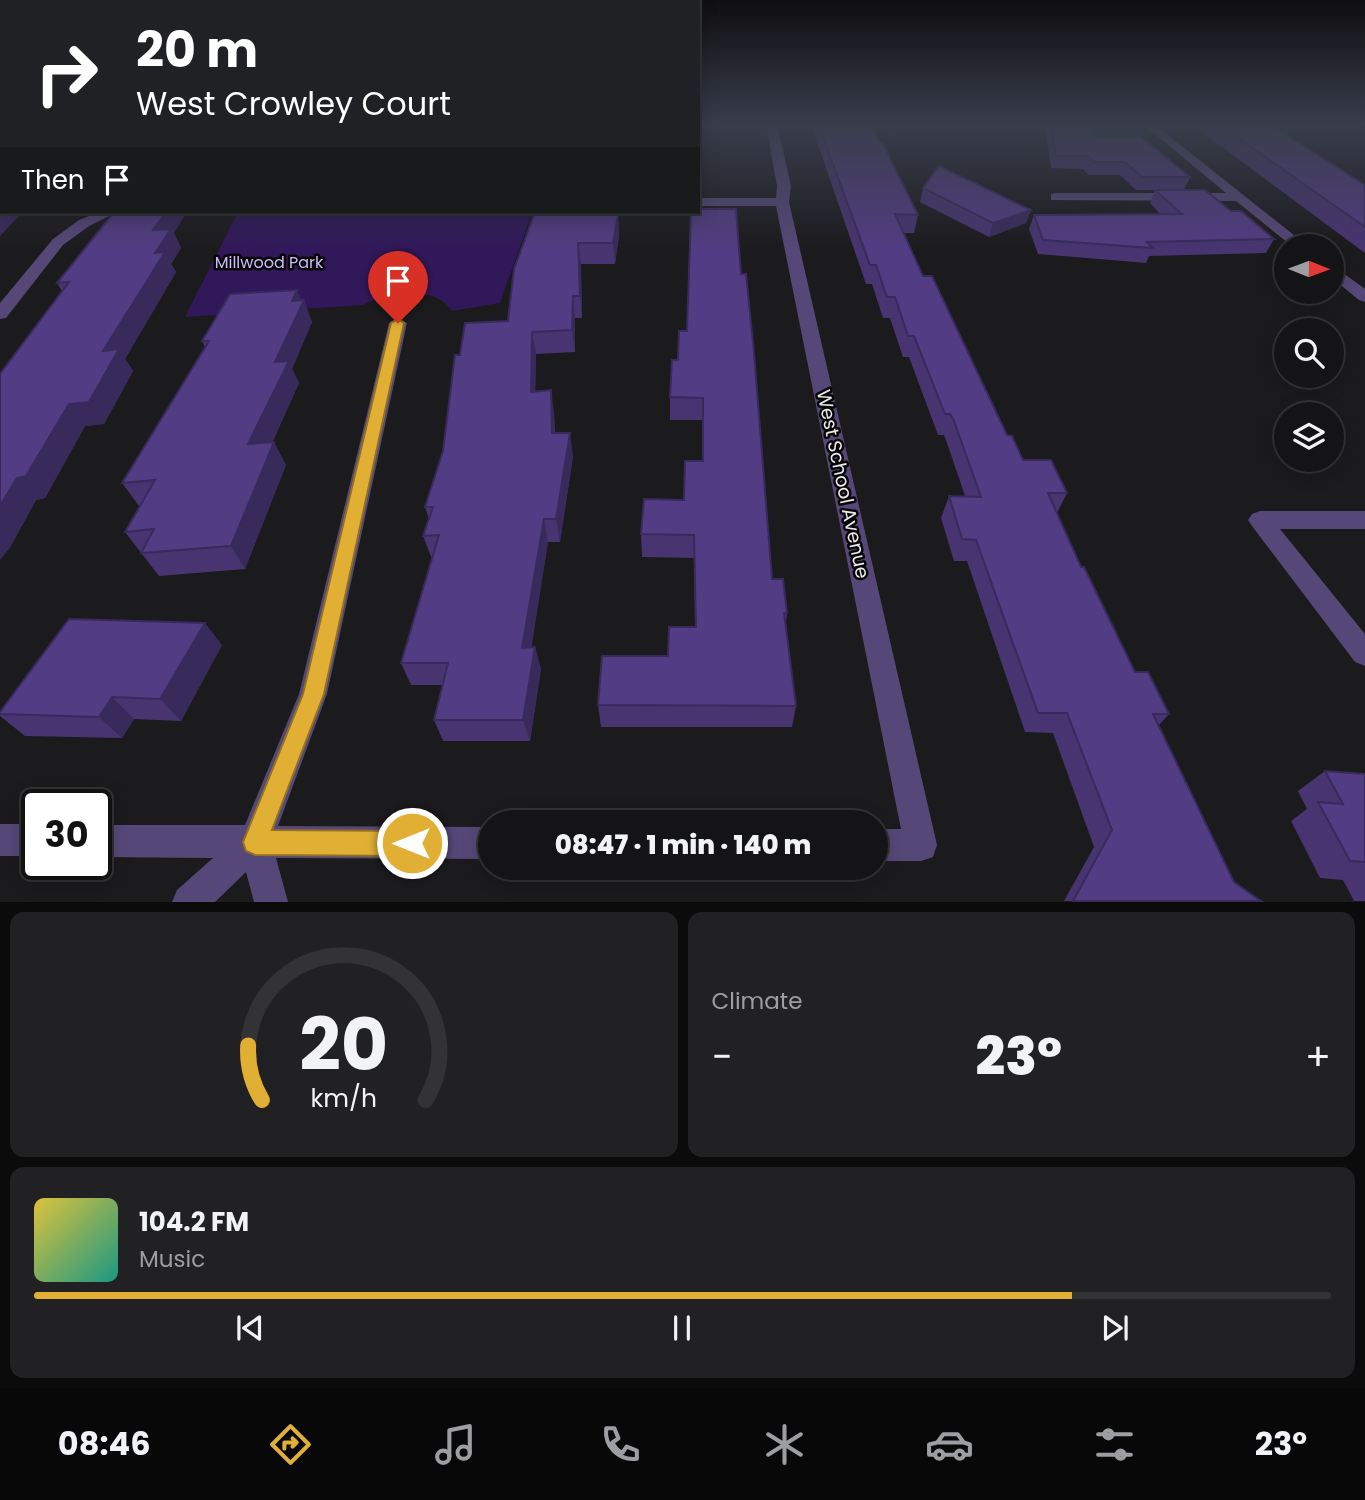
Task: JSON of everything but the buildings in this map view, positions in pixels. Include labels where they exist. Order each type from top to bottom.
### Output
[{"type":"street","name":"West School Avenue","points":[[780,166],[784,186],[782,202],[921,845],[888,845]]},
{"type":"street","points":[[1202,166],[1287,234]]},
{"type":"street","points":[[1056,197],[1241,197]]},
{"type":"street","points":[[700,202],[782,202]]},
{"type":"street","points":[[0,314],[58,242],[84,223],[106,214]]},
{"type":"street","points":[[1344,280],[1365,297]]},
{"type":"street","points":[[189,901],[255,842],[313,694],[398,323]]},
{"type":"street","points":[[1365,520],[1260,520],[1365,654]]},
{"type":"street","points":[[0,840],[21,840]]},
{"type":"street","points":[[112,841],[478,843]]},
{"type":"street","points":[[255,842],[271,901]]},
{"type":"green space","name":"Millwood Park","points":[[237,214],[532,214],[500,303],[452,311],[444,302],[434,297],[410,293],[384,297],[362,305],[185,317]]},
{"type":"route","points":[[398,323],[313,694],[255,842],[412,843]]}]
